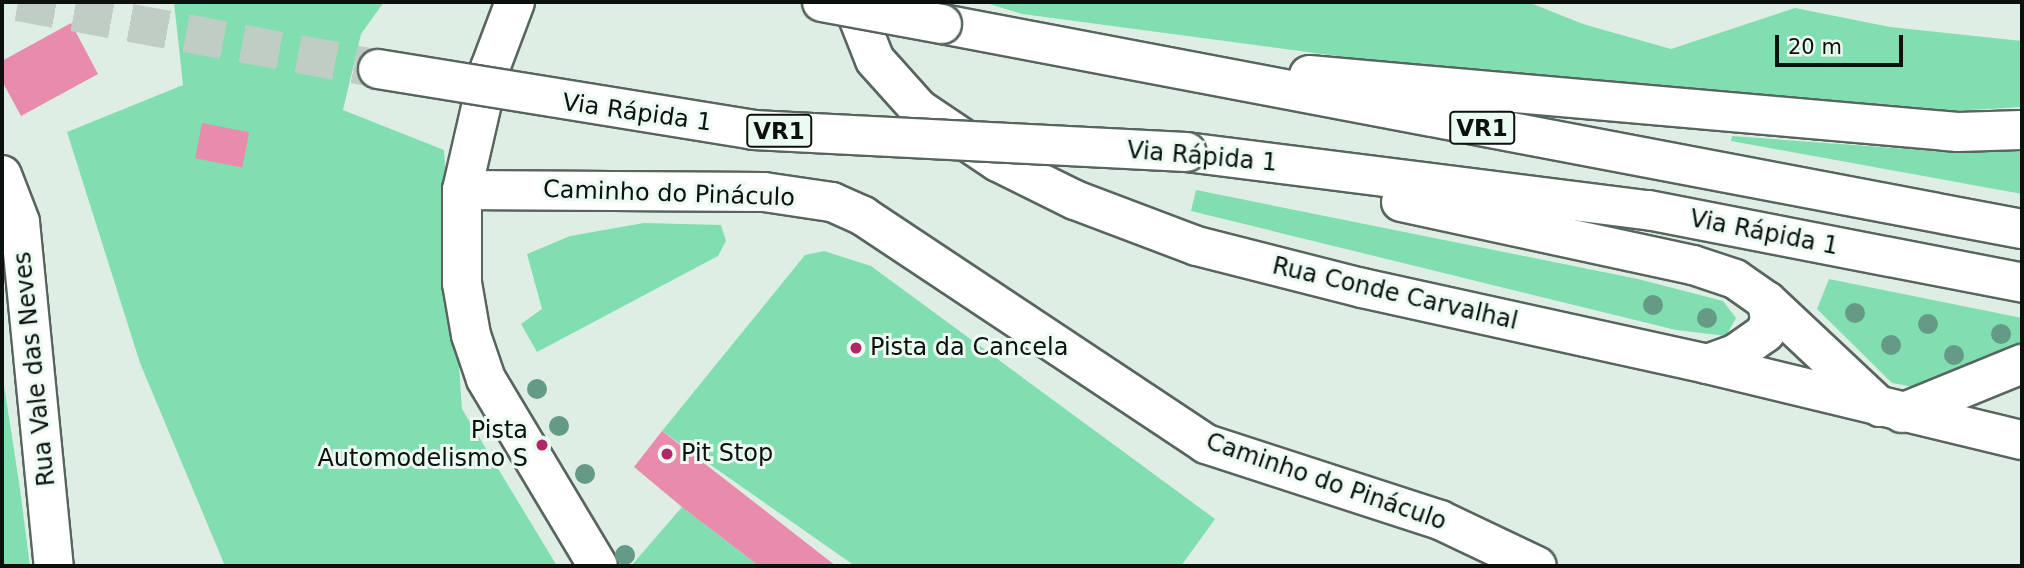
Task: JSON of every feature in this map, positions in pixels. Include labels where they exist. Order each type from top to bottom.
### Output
[{"type":"main road","points":[[515,2],[489,68],[462,190],[462,283],[471,335],[486,379],[598,566]]},
{"type":"main road","name":"Via Rápida 1","points":[[822,2],[2022,229]]},
{"type":"main road","name":"Rua Conde Carvalhal","points":[[852,2],[875,60],[897,89],[998,162],[1074,200],[1210,249],[1362,288],[1707,364],[2022,440]]},
{"type":"main road","name":"Via Rápida 1","points":[[378,69],[753,130],[1203,154],[1648,210],[2022,282]]},
{"type":"main road","points":[[1166,69],[1389,79],[1958,132],[2022,130]]},
{"type":"main road","points":[[1203,154],[1319,184],[1693,265],[1735,279],[1768,301],[1891,410],[2022,364]]},
{"type":"main road","name":"Rua Vale das Neves","points":[[2,175],[20,222],[54,566]]},
{"type":"main road","name":"Caminho do Pináculo","points":[[462,190],[764,192],[832,202],[863,216],[1206,444],[1440,520],[1537,566]]},
{"type":"main road","points":[[1707,364],[1735,355],[1765,333],[1770,320],[1768,301]]},
{"type":"green space","points":[[174,2],[384,2],[361,34],[343,110],[444,150],[462,409],[557,566],[225,566],[140,363],[67,132],[183,85]]},
{"type":"green space","points":[[983,2],[1528,2],[1583,24],[1671,49],[1795,8],[1890,27],[2022,41],[2022,107],[1933,112],[1449,71],[1022,14]]},
{"type":"green space","points":[[1732,136],[1949,152],[2022,152],[2022,194],[1731,141]]},
{"type":"green space","points":[[1196,190],[1638,279],[1723,301],[1736,318],[1726,336],[1676,330],[1191,211]]},
{"type":"green space","points":[[644,223],[721,225],[726,241],[718,256],[537,352],[521,324],[542,309],[527,254],[570,236]]},
{"type":"green space","name":"Pista da Cancela","points":[[824,251],[871,266],[1215,519],[1181,566],[855,566],[662,431],[805,255]]},
{"type":"green space","points":[[1829,279],[2022,318],[2022,346],[1929,390],[1892,383],[1817,309]]},
{"type":"green space","points":[[2,372],[20,489],[30,566],[2,566]]},
{"type":"green space","points":[[682,507],[759,566],[631,566]]},
{"type":"building","points":[[71,23],[98,74],[21,116],[2,81],[2,61]]},
{"type":"building","points":[[202,123],[249,132],[242,167],[195,158]]},
{"type":"building","points":[[662,431],[836,566],[759,566],[682,507],[634,467]]},
{"type":"tunnel","points":[[18,2],[378,69]]},
{"type":"place","name":"Pista da Cancela","points":[[856,348]]},
{"type":"place","name":"Pista Automodelismo S","points":[[542,445]]},
{"type":"place","name":"Pit Stop","points":[[667,454]]}]
